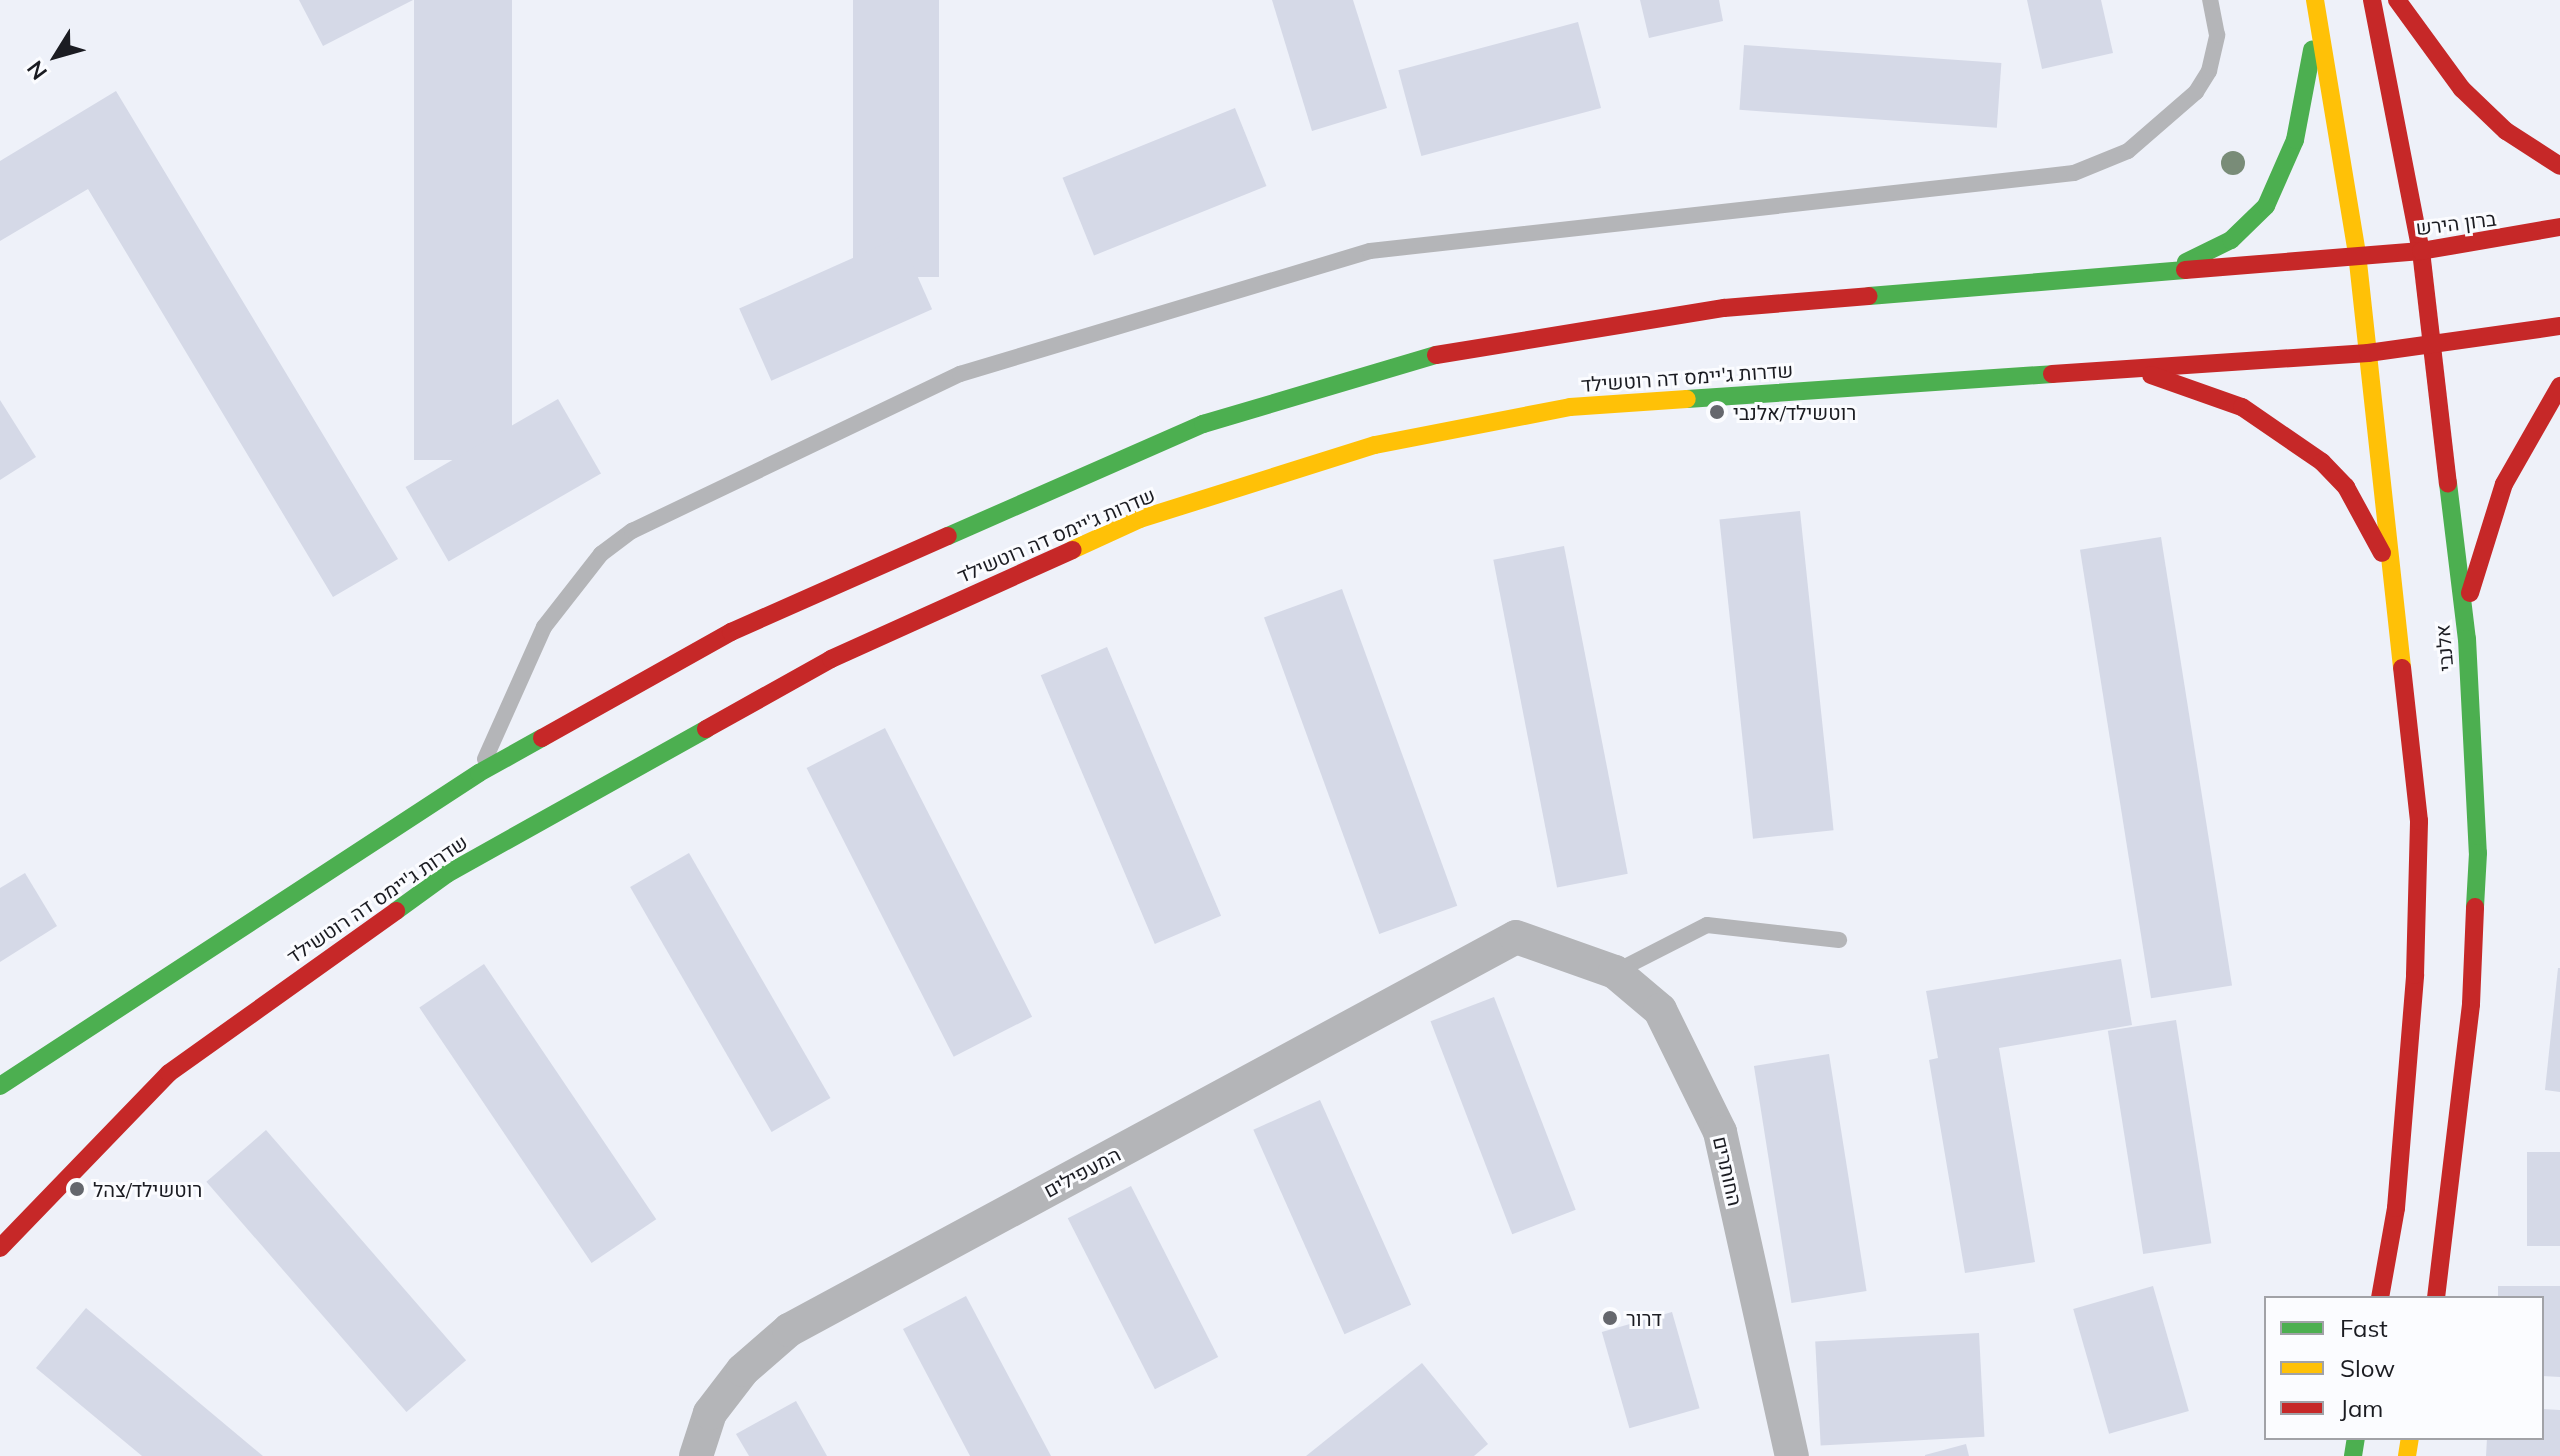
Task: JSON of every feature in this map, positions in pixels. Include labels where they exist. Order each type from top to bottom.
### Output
[{"type":"street","points":[[2160,273],[2231,240],[2266,206],[2304,108],[2312,59],[2313,0]]},
{"type":"street","points":[[2313,0],[2357,253],[2419,821],[2412,1006],[2396,1208],[2380,1296]]},
{"type":"street","name":"אלנבי","points":[[2372,0],[2421,251],[2467,639],[2478,868],[2468,1034],[2448,1229],[2436,1296]]},
{"type":"street","points":[[2397,0],[2462,89],[2506,131],[2560,166]]},
{"type":"street","name":"ברון הירש","points":[[2357,253],[2421,251],[2560,227]]},
{"type":"street","points":[[0,1086],[479,773],[731,632],[1203,424],[1415,360],[1724,308],[2160,273],[2357,253]]},
{"type":"street","points":[[2368,353],[2560,326]]},
{"type":"street","name":"שדרות ג'יימס דה רוטשילד","points":[[0,1248],[169,1073],[447,874],[831,659],[1140,519],[1375,445],[1570,407],[2368,353]]},
{"type":"street","points":[[2134,369],[2242,407],[2322,462],[2346,487],[2394,576]]},
{"type":"street","points":[[2467,639],[2483,538],[2536,420],[2560,386]]},
{"type":"street","name":"החותרים","points":[[1516,937],[1615,972],[1660,1010],[1720,1132],[1792,1456]]},
{"type":"street","name":"המעפילים","points":[[696,1456],[710,1413],[743,1370],[789,1330],[1516,937]]},
{"type":"lane","points":[[479,773],[544,627],[601,554],[632,531],[960,374],[1370,251],[2074,173],[2128,151],[2196,92],[2209,71],[2217,35],[2210,0]]},
{"type":"lane","points":[[1615,972],[1707,925],[1839,940]]},
{"type":"building","points":[[299,0],[413,0],[323,46]]},
{"type":"building","points":[[414,0],[512,0],[512,460],[414,460]]},
{"type":"building","points":[[853,0],[939,0],[939,277],[853,277]]},
{"type":"building","points":[[1272,0],[1353,0],[1387,108],[1312,131]]},
{"type":"building","points":[[1640,0],[1719,0],[1723,21],[1649,38]]},
{"type":"building","points":[[2027,0],[2101,0],[2113,53],[2042,69]]},
{"type":"building","points":[[1578,22],[1601,108],[1421,156],[1398,70]]},
{"type":"building","points":[[1744,45],[2001,63],[1997,128],[1739,110]]},
{"type":"building","points":[[116,91],[398,559],[333,597],[88,189],[0,241],[0,161]]},
{"type":"building","points":[[1235,108],[1266,186],[1094,256],[1063,178]]},
{"type":"building","points":[[900,237],[932,309],[771,381],[739,309]]},
{"type":"building","points":[[558,399],[601,473],[449,561],[406,487]]},
{"type":"building","points":[[0,400],[36,457],[0,480]]},
{"type":"building","points":[[1800,511],[1834,830],[1753,839],[1719,519]]},
{"type":"building","points":[[2161,537],[2232,985],[2151,998],[2080,550]]},
{"type":"building","points":[[1564,546],[1628,874],[1557,888],[1493,560]]},
{"type":"building","points":[[1342,589],[1457,906],[1379,934],[1264,617]]},
{"type":"building","points":[[1107,647],[1221,916],[1155,944],[1041,675]]},
{"type":"building","points":[[885,728],[1032,1017],[954,1057],[807,768]]},
{"type":"building","points":[[689,853],[830,1098],[772,1132],[630,887]]},
{"type":"building","points":[[25,873],[57,926],[0,962],[0,888]]},
{"type":"building","points":[[2121,959],[2132,1025],[1999,1048],[2035,1262],[1965,1273],[1929,1060],[1938,1058],[1926,991]]},
{"type":"building","points":[[484,964],[656,1219],[592,1263],[419,1008]]},
{"type":"building","points":[[2560,968],[2560,1092],[2545,1090]]},
{"type":"building","points":[[1494,997],[1576,1210],[1512,1234],[1431,1021]]},
{"type":"building","points":[[2176,1020],[2211,1243],[2143,1254],[2108,1031]]},
{"type":"building","points":[[1829,1054],[1867,1291],[1791,1303],[1754,1066]]},
{"type":"building","points":[[1320,1100],[1411,1305],[1344,1334],[1253,1130]]},
{"type":"building","points":[[266,1130],[466,1360],[406,1412],[206,1182]]},
{"type":"building","points":[[2527,1152],[2560,1152],[2560,1246],[2527,1246]]},
{"type":"building","points":[[1131,1186],[1218,1357],[1155,1389],[1068,1218]]},
{"type":"building","points":[[2153,1286],[2189,1411],[2109,1434],[2073,1309]]},
{"type":"building","points":[[2498,1286],[2560,1286],[2560,1377],[2544,1376],[2544,1296],[2498,1296]]},
{"type":"building","points":[[966,1296],[1051,1456],[970,1456],[903,1329]]},
{"type":"building","points":[[86,1308],[263,1456],[142,1456],[36,1368]]},
{"type":"building","points":[[1672,1312],[1700,1408],[1629,1428],[1602,1332]]},
{"type":"building","points":[[1979,1333],[1984,1437],[1821,1445],[1815,1342]]},
{"type":"building","points":[[1422,1363],[1488,1444],[1474,1456],[1306,1456]]},
{"type":"building","points":[[796,1401],[827,1456],[749,1456],[736,1434]]},
{"type":"building","points":[[2544,1409],[2560,1410],[2560,1456],[2486,1456],[2487,1440],[2544,1440]]},
{"type":"building","points":[[1966,1444],[1969,1456],[1925,1456],[1925,1455]]},
{"type":"traffic: fast","points":[[2186,262],[2231,240],[2266,206],[2295,140],[2312,50]]},
{"type":"traffic: fast","points":[[1869,296],[2185,270]]},
{"type":"traffic: fast","points":[[948,536],[1203,424],[1436,355]]},
{"type":"traffic: fast","points":[[1687,399],[2052,374]]},
{"type":"traffic: fast","points":[[2448,483],[2467,639],[2478,853],[2475,907]]},
{"type":"traffic: fast","points":[[396,911],[447,874],[706,729]]},
{"type":"traffic: fast","points":[[0,1086],[479,773],[542,738]]},
{"type":"traffic: fast","points":[[2353,1456],[2356,1440]]},
{"type":"traffic: slow","points":[[2315,0],[2357,253],[2402,668]]},
{"type":"traffic: slow","points":[[1072,550],[1140,519],[1375,445],[1570,407],[1687,399]]},
{"type":"traffic: slow","points":[[2407,1456],[2410,1440]]},
{"type":"traffic: jam","points":[[2372,0],[2421,251],[2448,483]]},
{"type":"traffic: jam","points":[[2397,0],[2462,89],[2506,131],[2560,166]]},
{"type":"traffic: jam","points":[[2185,270],[2421,251],[2560,227]]},
{"type":"traffic: jam","points":[[1436,355],[1724,308],[1869,296]]},
{"type":"traffic: jam","points":[[2052,374],[2368,353],[2560,326]]},
{"type":"traffic: jam","points":[[2151,375],[2242,407],[2322,462],[2346,487],[2382,553]]},
{"type":"traffic: jam","points":[[2470,593],[2504,484],[2560,386]]},
{"type":"traffic: jam","points":[[542,738],[731,632],[948,536]]},
{"type":"traffic: jam","points":[[706,729],[831,659],[1072,550]]},
{"type":"traffic: jam","points":[[2380,1296],[2396,1208],[2415,975],[2419,821],[2402,668]]},
{"type":"traffic: jam","points":[[2436,1296],[2471,1004],[2475,907]]},
{"type":"traffic: jam","points":[[0,1248],[169,1073],[396,911]]},
{"type":"place","name":"רוטשילד/אלנבי","points":[[1717,412]]},
{"type":"place","name":"רוטשילד/צהל","points":[[77,1189]]},
{"type":"place","name":"דרור","points":[[1610,1318]]}]
